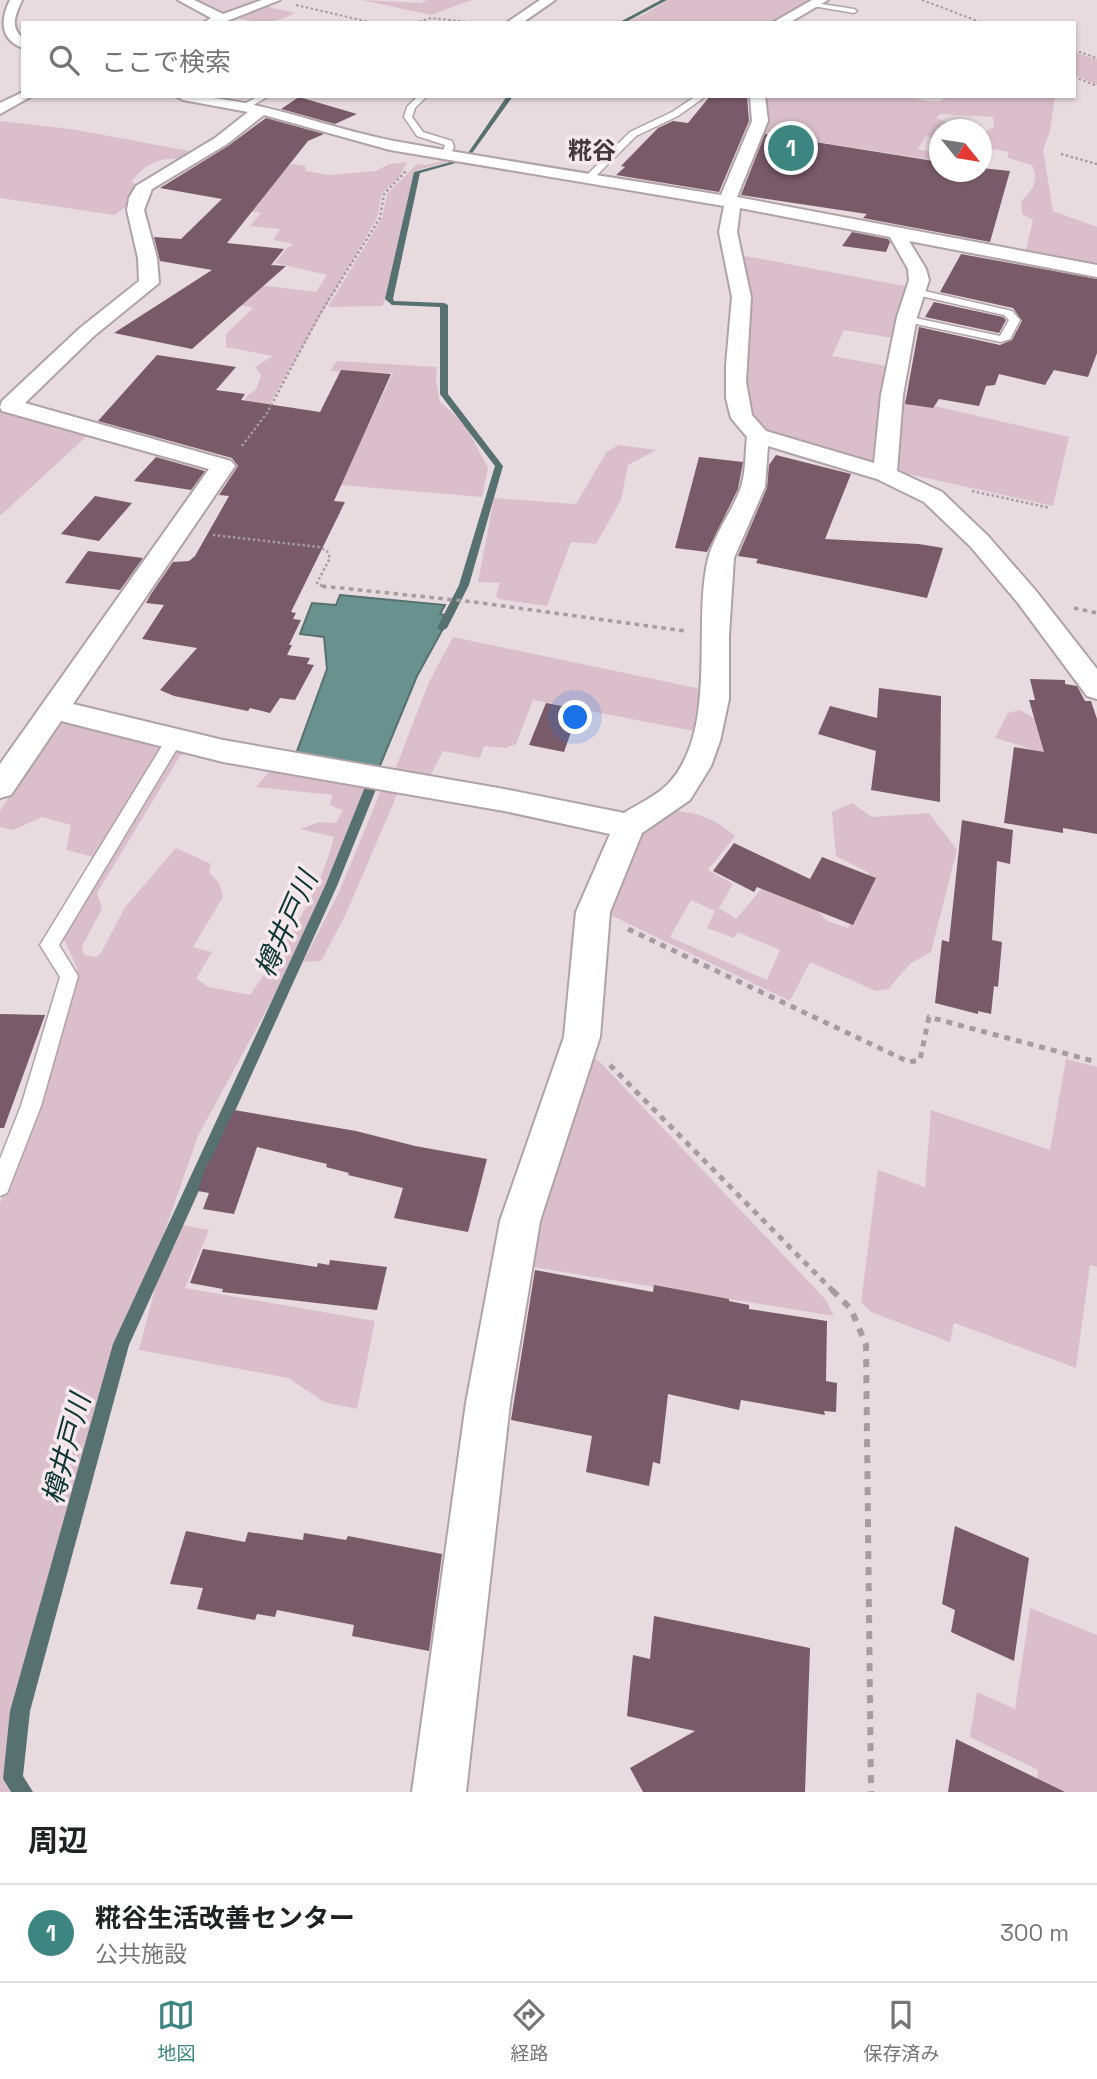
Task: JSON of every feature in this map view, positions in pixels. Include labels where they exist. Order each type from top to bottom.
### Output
[{"type":"street","points":[[12,43],[4,22],[16,0]]},
{"type":"street","points":[[184,0],[215,20],[274,0]]},
{"type":"street","points":[[515,21],[549,0]]},
{"type":"street","points":[[782,21],[818,2]]},
{"type":"street","points":[[0,109],[21,98]]},
{"type":"street","points":[[202,98],[257,104],[364,139],[422,151],[590,177],[1097,271]]},
{"type":"street","points":[[757,98],[760,121],[730,202],[727,233],[730,253],[740,283],[740,326],[735,377],[742,417],[758,436],[897,479],[933,498],[979,541],[1044,617],[1097,689]]},
{"type":"street","points":[[0,787],[223,466],[10,406],[88,332],[149,283],[150,269],[135,221],[137,199],[145,187],[221,141],[257,104]]},
{"type":"street","points":[[897,479],[892,395],[906,319],[919,280],[917,269],[899,239],[900,233]]},
{"type":"street","points":[[439,1792],[488,1403],[518,1234],[582,1037],[593,912],[629,825],[679,792],[696,766],[715,699],[715,635],[721,558],[753,487],[758,436]]},
{"type":"street","points":[[55,709],[176,737],[223,751],[504,800],[629,825]]},
{"type":"lane","points":[[818,2],[854,11]]},
{"type":"lane","points":[[421,98],[411,107],[408,117],[420,134],[449,143],[446,155]]},
{"type":"lane","points":[[590,177],[633,134],[675,114],[699,98]]},
{"type":"lane","points":[[906,319],[1001,339],[1006,337],[1015,320],[1008,313],[916,292]]},
{"type":"lane","points":[[0,1186],[31,1106],[69,976],[49,945],[176,737]]},
{"type":"path","points":[[922,0],[979,21]]},
{"type":"path","points":[[295,5],[365,21]]},
{"type":"path","points":[[421,21],[431,18],[459,21]]},
{"type":"path","points":[[1076,51],[1097,58]]},
{"type":"path","points":[[1076,78],[1097,86]]},
{"type":"path","points":[[223,466],[267,413],[321,312],[380,218],[384,194],[401,178],[422,151]]},
{"type":"path","points":[[1061,154],[1097,164]]},
{"type":"path","points":[[897,479],[924,481],[1050,508]]},
{"type":"path","points":[[177,532],[319,547],[327,551],[330,558],[317,583],[319,586],[474,602],[715,635]]},
{"type":"path","points":[[593,912],[909,1062],[920,1060],[929,1017],[1097,1062]]},
{"type":"path","points":[[582,1037],[851,1309],[866,1345],[871,1792]]},
{"type":"shaded area","points":[[188,0],[270,0],[220,15]]},
{"type":"shaded area","points":[[361,0],[421,3],[427,0],[472,0],[431,15]]},
{"type":"shaded area","points":[[668,0],[817,0],[777,21],[628,21]]},
{"type":"shaded area","points":[[265,6],[295,13],[272,21],[251,21],[234,17]]},
{"type":"shaded area","points":[[1076,53],[1097,59],[1097,85],[1076,76]]},
{"type":"shaded area","points":[[760,98],[912,98],[932,102],[945,98],[1055,98],[1050,131],[1043,150],[1053,211],[1097,227],[1097,267],[1025,253],[1033,220],[1022,214],[1021,202],[1034,185],[1034,171],[1032,165],[1008,158],[1008,152],[992,149],[993,117],[940,114],[936,118],[939,119],[929,119],[929,137],[926,136],[918,149],[929,152],[929,159],[760,133]]},
{"type":"shaded area","points":[[0,121],[71,129],[195,152],[182,159],[160,160],[142,170],[131,182],[136,184],[127,206],[114,215],[0,198]]},
{"type":"shaded area","points":[[458,159],[414,171],[387,296],[382,306],[328,307],[382,218],[387,194],[417,164]]},
{"type":"shaded area","points":[[407,162],[399,177],[382,193],[377,218],[265,412],[222,427],[249,394],[256,390],[261,375],[255,367],[273,356],[226,347],[226,334],[253,308],[213,298],[237,282],[316,292],[327,275],[275,263],[293,244],[273,240],[280,229],[250,226],[261,213],[244,211],[249,193],[292,164],[305,166],[306,171],[329,175],[376,171],[389,164]]},
{"type":"shaded area","points":[[735,254],[910,287],[892,338],[844,330],[832,356],[887,366],[872,460],[866,462],[764,431],[754,422],[746,400]]},
{"type":"shaded area","points":[[337,361],[437,367],[436,382],[440,402],[465,424],[488,468],[482,497],[340,485],[393,373],[330,371]]},
{"type":"shaded area","points":[[900,398],[1069,437],[1053,506],[903,473],[895,466]]},
{"type":"shaded area","points":[[0,409],[89,434],[0,516]]},
{"type":"shaded area","points":[[618,445],[657,450],[628,465],[621,500],[596,544],[571,542],[547,606],[499,599],[496,596],[500,583],[478,582],[494,498],[576,504],[606,453]]},
{"type":"shaded area","points":[[340,595],[445,605],[440,614],[450,616],[417,676],[379,768],[296,754],[327,669],[324,637],[300,634],[312,603],[336,605]]},
{"type":"shaded area","points":[[453,637],[706,690],[699,732],[533,700],[516,744],[506,748],[484,746],[480,758],[443,751],[429,778],[394,772],[429,682]]},
{"type":"shaded area","points":[[1020,710],[1061,734],[1057,757],[995,738],[1008,713]]},
{"type":"shaded area","points":[[73,717],[153,739],[159,749],[120,819],[93,857],[66,850],[71,825],[42,817],[13,830],[0,827],[0,811],[58,722]]},
{"type":"shaded area","points":[[178,747],[255,766],[254,769],[185,754],[180,756],[97,893],[102,909],[82,946],[84,955],[96,957],[101,953],[125,907],[176,848],[211,864],[209,872],[219,883],[223,897],[193,947],[212,952],[196,979],[209,987],[250,995],[300,919],[328,858],[334,837],[300,829],[319,822],[336,823],[343,810],[330,805],[333,795],[256,787],[272,768],[373,786],[323,906],[198,1136],[123,1351],[2,1779],[10,1792],[0,1792],[0,1203],[40,1098],[77,968],[63,937]]},
{"type":"shaded area","points":[[382,788],[399,790],[346,914],[321,961],[303,962],[339,892]]},
{"type":"shaded area","points":[[852,803],[872,817],[929,813],[957,850],[931,952],[911,963],[888,989],[876,991],[810,962],[790,1001],[606,913],[632,845],[667,811],[677,811],[712,820],[735,836],[708,870],[733,884],[719,908],[736,919],[769,880],[795,887],[827,921],[848,928],[869,873],[836,856],[832,812]],"holes":[[[691,900],[715,911],[707,928],[734,938],[738,932],[780,950],[767,980],[670,937]]]},
{"type":"shaded area","points":[[587,1057],[600,1062],[826,1300],[834,1316],[520,1265]]},
{"type":"shaded area","points":[[1066,1059],[1097,1067],[1097,1267],[1090,1265],[1076,1368],[954,1323],[950,1342],[871,1312],[861,1302],[878,1170],[925,1187],[931,1110],[1050,1150]]},
{"type":"shaded area","points":[[182,1225],[209,1230],[185,1288],[375,1321],[357,1409],[324,1402],[288,1378],[139,1350],[157,1281]]},
{"type":"shaded area","points":[[1030,1608],[1097,1635],[1097,1792],[1036,1792],[1038,1770],[970,1737],[977,1692],[1015,1709]]},
{"type":"building","points":[[298,98],[302,98],[357,114],[335,124],[281,109]]},
{"type":"building","points":[[708,98],[747,98],[749,121],[719,192],[616,175],[625,167],[621,166],[658,128],[673,121],[688,123]]},
{"type":"building","points":[[266,118],[324,134],[308,141],[227,243],[284,249],[271,265],[286,266],[192,349],[114,333],[212,270],[160,261],[154,237],[181,239],[222,199],[160,188],[228,146]]},
{"type":"building","points":[[765,134],[929,160],[929,182],[992,182],[992,169],[1010,171],[990,242],[863,218],[867,214],[741,195]]},
{"type":"building","points":[[852,232],[888,239],[890,242],[886,252],[842,246]]},
{"type":"building","points":[[961,254],[1097,279],[1097,353],[1088,377],[1054,370],[1045,385],[999,374],[995,385],[986,386],[979,406],[939,399],[933,408],[905,404],[919,327],[1000,345],[1012,340],[1022,321],[1013,308],[940,292]]},
{"type":"building","points":[[934,302],[1003,317],[1006,320],[999,333],[925,317]]},
{"type":"building","points":[[157,355],[236,367],[216,390],[245,394],[241,400],[320,412],[341,370],[391,374],[334,501],[345,502],[291,612],[296,613],[293,619],[301,620],[287,655],[310,658],[307,664],[314,665],[295,700],[280,698],[270,713],[174,696],[160,690],[197,648],[142,639],[164,605],[146,603],[173,562],[189,561],[195,556],[229,496],[219,495],[238,466],[232,458],[98,421]]},
{"type":"building","points":[[776,455],[851,474],[825,539],[919,544],[943,548],[927,598],[756,563],[758,559],[738,556],[767,488],[769,465]]},
{"type":"building","points":[[156,457],[205,471],[191,490],[134,481]]},
{"type":"building","points":[[699,457],[743,462],[738,489],[707,552],[675,548]]},
{"type":"building","points":[[95,496],[132,503],[99,541],[61,534]]},
{"type":"building","points":[[88,551],[143,558],[120,590],[65,583]]},
{"type":"building","points":[[1030,679],[1065,680],[1065,684],[1077,686],[1085,701],[1091,701],[1097,719],[1097,834],[1063,828],[1063,833],[1004,823],[1014,747],[1044,752],[1029,700],[1035,700]]},
{"type":"building","points":[[879,688],[941,696],[940,802],[871,790],[876,751],[818,734],[830,706],[877,718]]},
{"type":"building","points":[[546,703],[579,709],[564,752],[529,745]]},
{"type":"building","points":[[962,820],[1013,830],[1010,864],[997,861],[992,940],[1002,942],[998,987],[994,986],[991,1014],[978,1011],[978,1014],[935,1003],[942,940],[949,942]]},
{"type":"building","points":[[734,843],[810,879],[822,857],[876,878],[853,925],[757,887],[754,892],[713,871]]},
{"type":"building","points":[[0,1014],[45,1015],[4,1128],[0,1128]]},
{"type":"building","points":[[234,1110],[356,1131],[415,1146],[487,1159],[468,1232],[394,1218],[403,1188],[348,1175],[349,1173],[326,1167],[327,1164],[257,1147],[234,1214],[203,1209],[209,1193],[198,1191],[208,1161],[210,1162]]},
{"type":"building","points":[[203,1249],[317,1267],[318,1263],[329,1265],[330,1260],[387,1267],[377,1310],[222,1292],[223,1289],[190,1283]]},
{"type":"building","points":[[535,1270],[653,1292],[654,1285],[729,1299],[749,1305],[749,1309],[827,1321],[826,1381],[837,1383],[836,1412],[824,1411],[825,1415],[741,1400],[739,1410],[668,1394],[660,1464],[653,1462],[649,1486],[586,1472],[592,1436],[511,1420]]},
{"type":"building","points":[[955,1526],[1029,1558],[1014,1661],[951,1632],[955,1610],[942,1604]]},
{"type":"building","points":[[186,1531],[245,1542],[248,1532],[303,1540],[304,1533],[346,1540],[348,1536],[442,1554],[429,1651],[352,1636],[354,1625],[277,1610],[275,1617],[257,1614],[255,1620],[197,1609],[203,1588],[170,1584]]},
{"type":"building","points":[[654,1616],[810,1648],[805,1792],[643,1792],[630,1768],[695,1731],[627,1716],[633,1655],[650,1659]]},
{"type":"building","points":[[956,1739],[1065,1792],[948,1792]]},
{"type":"waterway","name":"樽井戸川","points":[[624,21],[665,0]]},
{"type":"waterway","name":"樽井戸川","points":[[468,155],[509,98]]},
{"type":"waterway","name":"樽井戸川","points":[[442,628],[464,585],[499,466],[444,394],[444,305],[392,303],[389,299],[417,172],[460,161]]},
{"type":"waterway","name":"樽井戸川","points":[[23,1792],[13,1779],[20,1711],[121,1344],[331,886],[377,772]]},
{"type":"place","name":"糀谷生活改善センター","points":[[791,148]]},
{"type":"district","name":"糀谷","points":[[592,150]]}]
